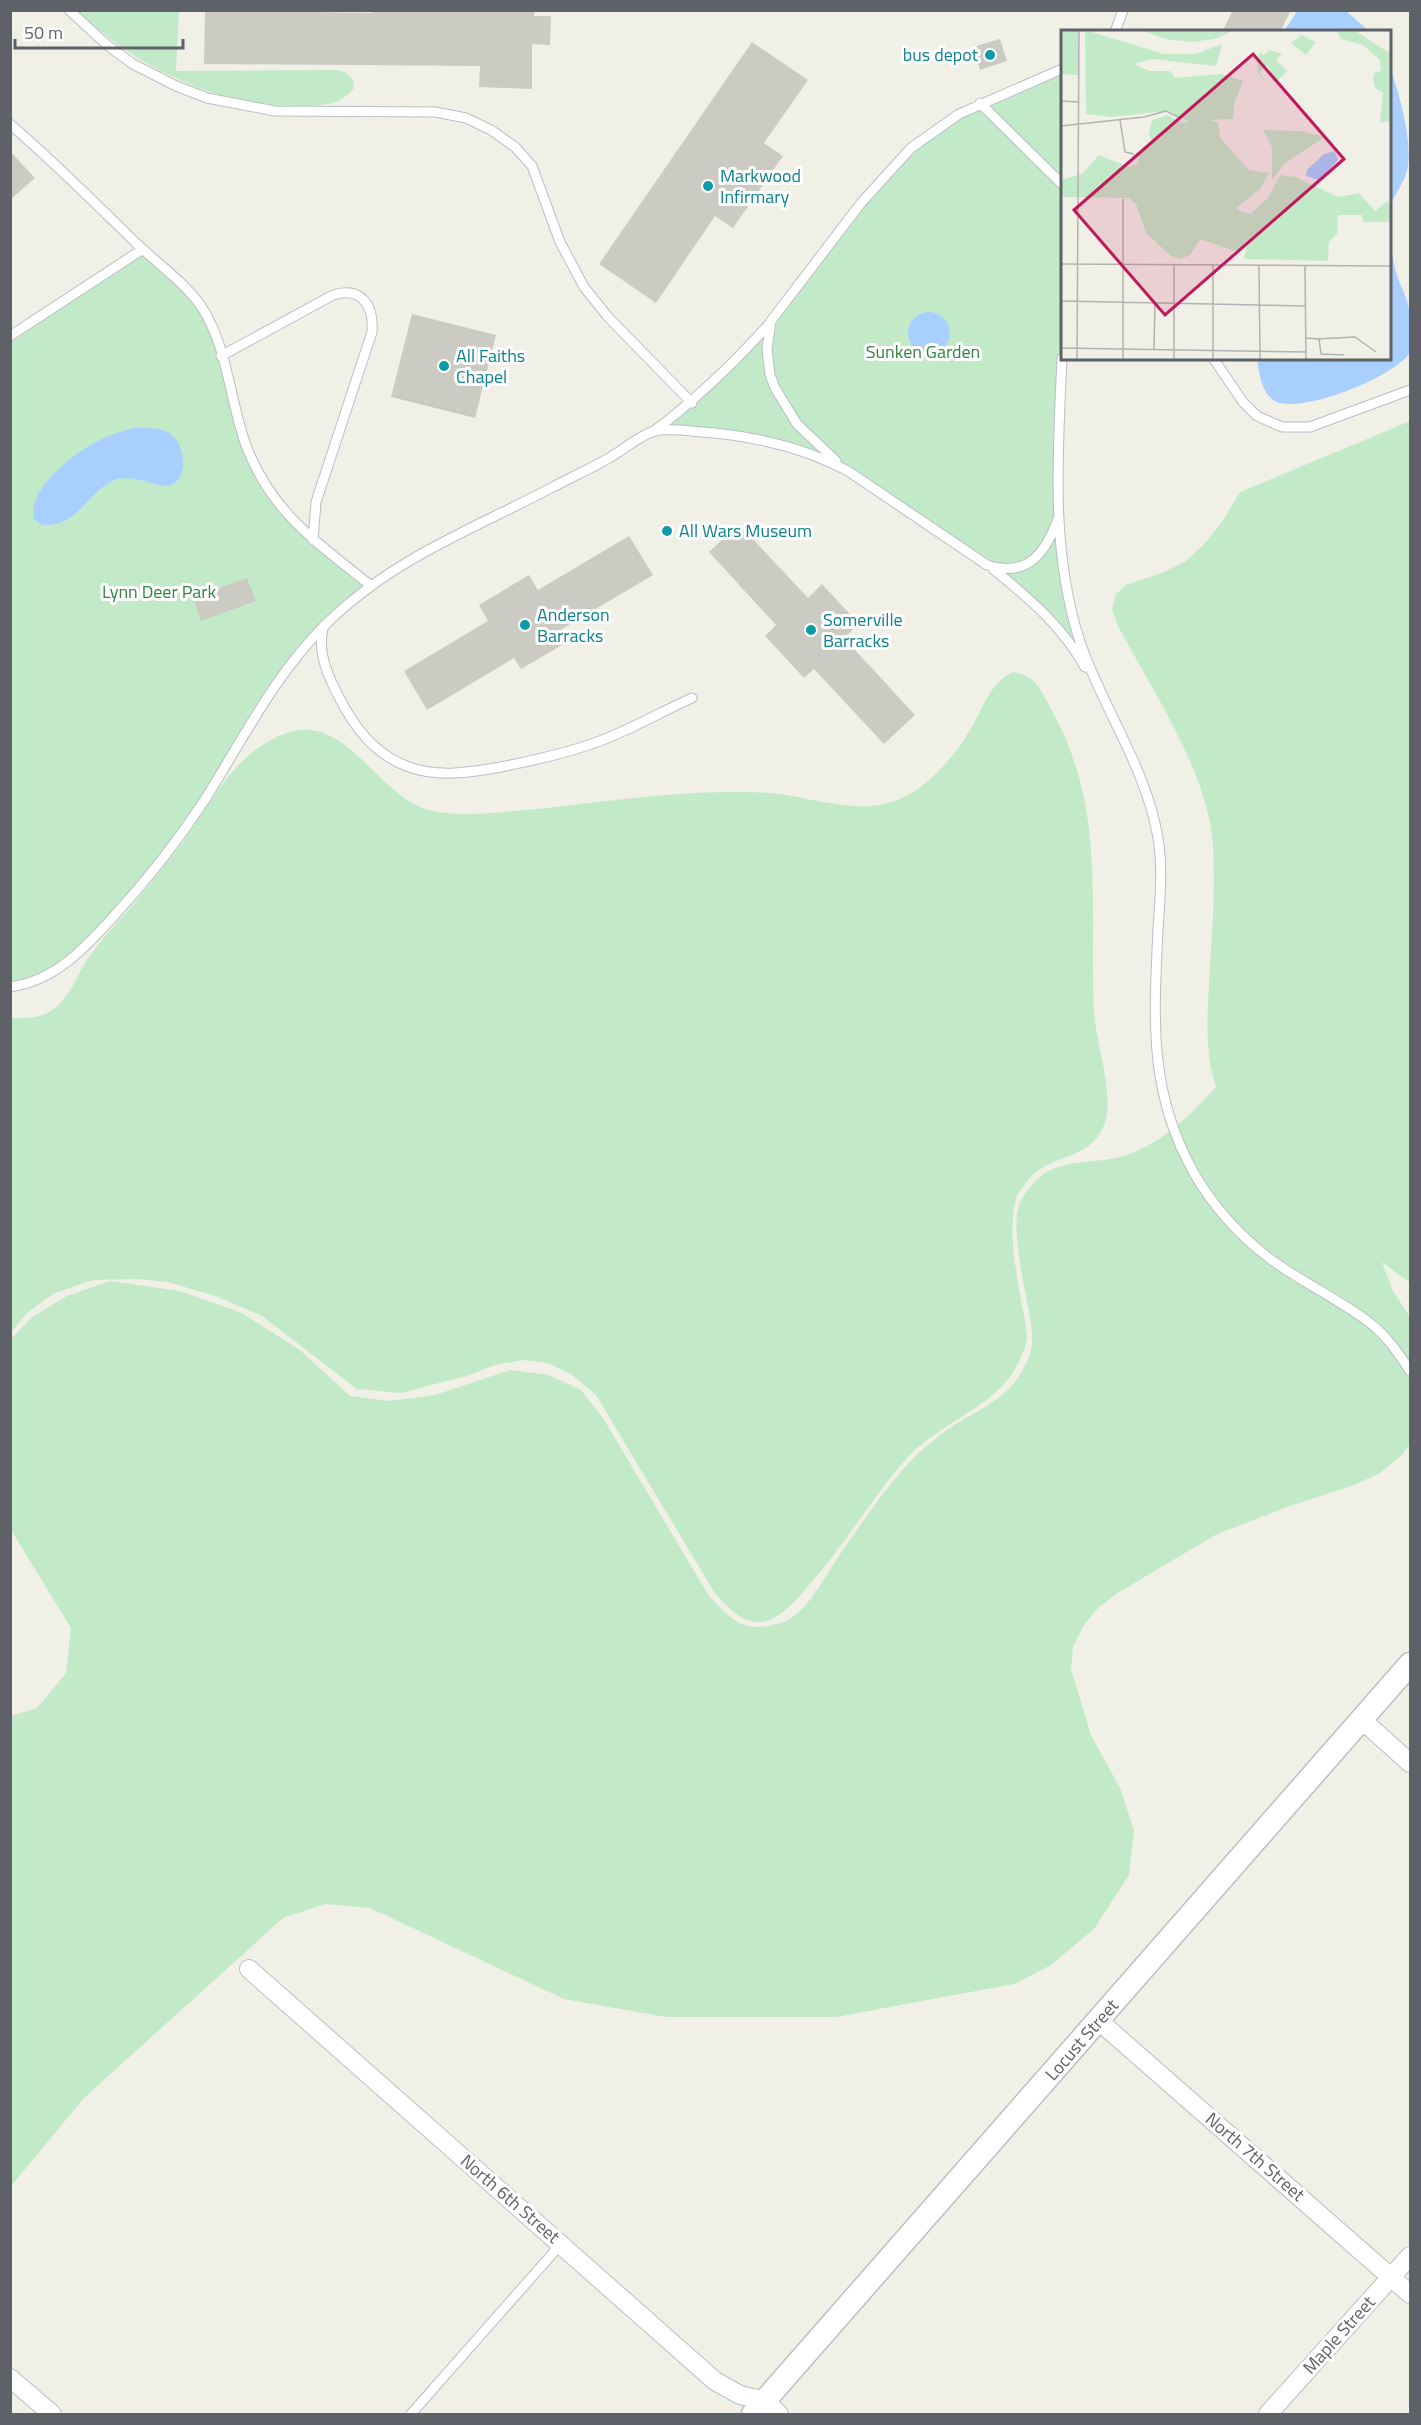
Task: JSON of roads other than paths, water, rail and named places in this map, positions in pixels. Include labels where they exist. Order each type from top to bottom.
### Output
[{"type":"street","name":"Locust Street","points":[[766,2410],[1099,2021],[1410,1664]]},
{"type":"street","points":[[1361,1719],[1410,1763]]},
{"type":"street","name":"North 6th Street","points":[[249,1968],[715,2381],[766,2410]]},
{"type":"street","name":"North 7th Street","points":[[1099,2021],[1410,2294]]},
{"type":"street","name":"Maple Street","points":[[1268,2415],[1410,2256]]},
{"type":"street","points":[[10,2378],[52,2415]]},
{"type":"lane","points":[[69,10],[107,45],[133,64],[176,86],[207,98],[275,111],[435,112],[466,118],[491,130],[515,147],[532,166],[560,242],[584,287],[608,317],[692,403]]},
{"type":"lane","points":[[1116,30],[1124,10]]},
{"type":"lane","points":[[1122,30],[1124,10]]},
{"type":"lane","points":[[10,987],[44,979],[69,961],[132,896],[160,862],[202,803],[283,675],[323,626],[370,585],[416,556],[599,463],[654,431],[692,403],[735,362],[771,321],[861,202],[900,157],[933,130],[980,103],[1061,69]]},
{"type":"lane","points":[[980,103],[1061,183]]},
{"type":"lane","points":[[10,124],[183,284],[202,308],[215,333],[247,447],[262,480],[280,507],[313,540],[370,585]]},
{"type":"lane","points":[[10,336],[143,249]]},
{"type":"lane","points":[[221,356],[333,295],[351,293],[361,297],[370,306],[373,317],[372,332],[316,502],[313,540]]},
{"type":"lane","points":[[771,321],[767,349],[768,363],[770,375],[780,397],[797,424],[848,471]]},
{"type":"lane","points":[[1062,360],[1058,519],[1067,588],[1080,640],[1101,696]]},
{"type":"lane","points":[[1214,360],[1243,402],[1257,416],[1282,427],[1310,427],[1410,390]]},
{"type":"lane","points":[[654,431],[688,430],[737,435],[790,447],[825,459],[848,471],[987,565],[1050,618],[1075,650],[1138,769],[1158,836],[1161,868],[1154,1022],[1156,1059],[1165,1104],[1178,1140],[1195,1174],[1218,1208],[1242,1235],[1271,1259],[1372,1325],[1393,1346],[1410,1371]]},
{"type":"lane","points":[[987,565],[1008,570],[1023,566],[1047,543],[1058,519]]},
{"type":"lane","points":[[323,626],[321,636],[323,658],[334,688],[356,726],[369,742],[387,757],[409,767],[431,773],[462,774],[529,762],[557,754],[605,739],[692,698]]},
{"type":"lane","points":[[411,2415],[561,2244]]},
{"type":"water","points":[[1298,10],[1346,11],[1368,30],[1285,30]]},
{"type":"water","points":[[1391,70],[1405,120],[1409,149],[1406,174],[1391,205]]},
{"type":"water","points":[[1391,245],[1396,272],[1409,309],[1410,352],[1402,362],[1387,372],[1346,391],[1302,403],[1285,404],[1273,400],[1263,386],[1257,360],[1391,360]]},
{"type":"water","points":[[929,312],[944,318],[950,333],[944,348],[929,354],[914,348],[908,333],[914,318]]},
{"type":"water","points":[[135,428],[164,430],[174,436],[181,450],[183,465],[182,472],[173,484],[168,486],[137,479],[119,479],[102,488],[63,522],[42,525],[34,519],[34,507],[38,495],[55,472],[66,462],[104,438]]},
{"type":"place","name":"bus depot","points":[[990,55]]},
{"type":"place","name":"Markwood Infirmary","points":[[708,186]]},
{"type":"place","name":"All Faiths Chapel","points":[[444,366]]},
{"type":"place","name":"All Wars Museum","points":[[667,531]]},
{"type":"place","name":"Anderson Barracks","points":[[525,625]]},
{"type":"place","name":"Somerville Barracks","points":[[811,630]]},
{"type":"park label","name":"Sunken Garden","points":[[923,352]]},
{"type":"park label","name":"Lynn Deer Park","points":[[159,592]]}]
